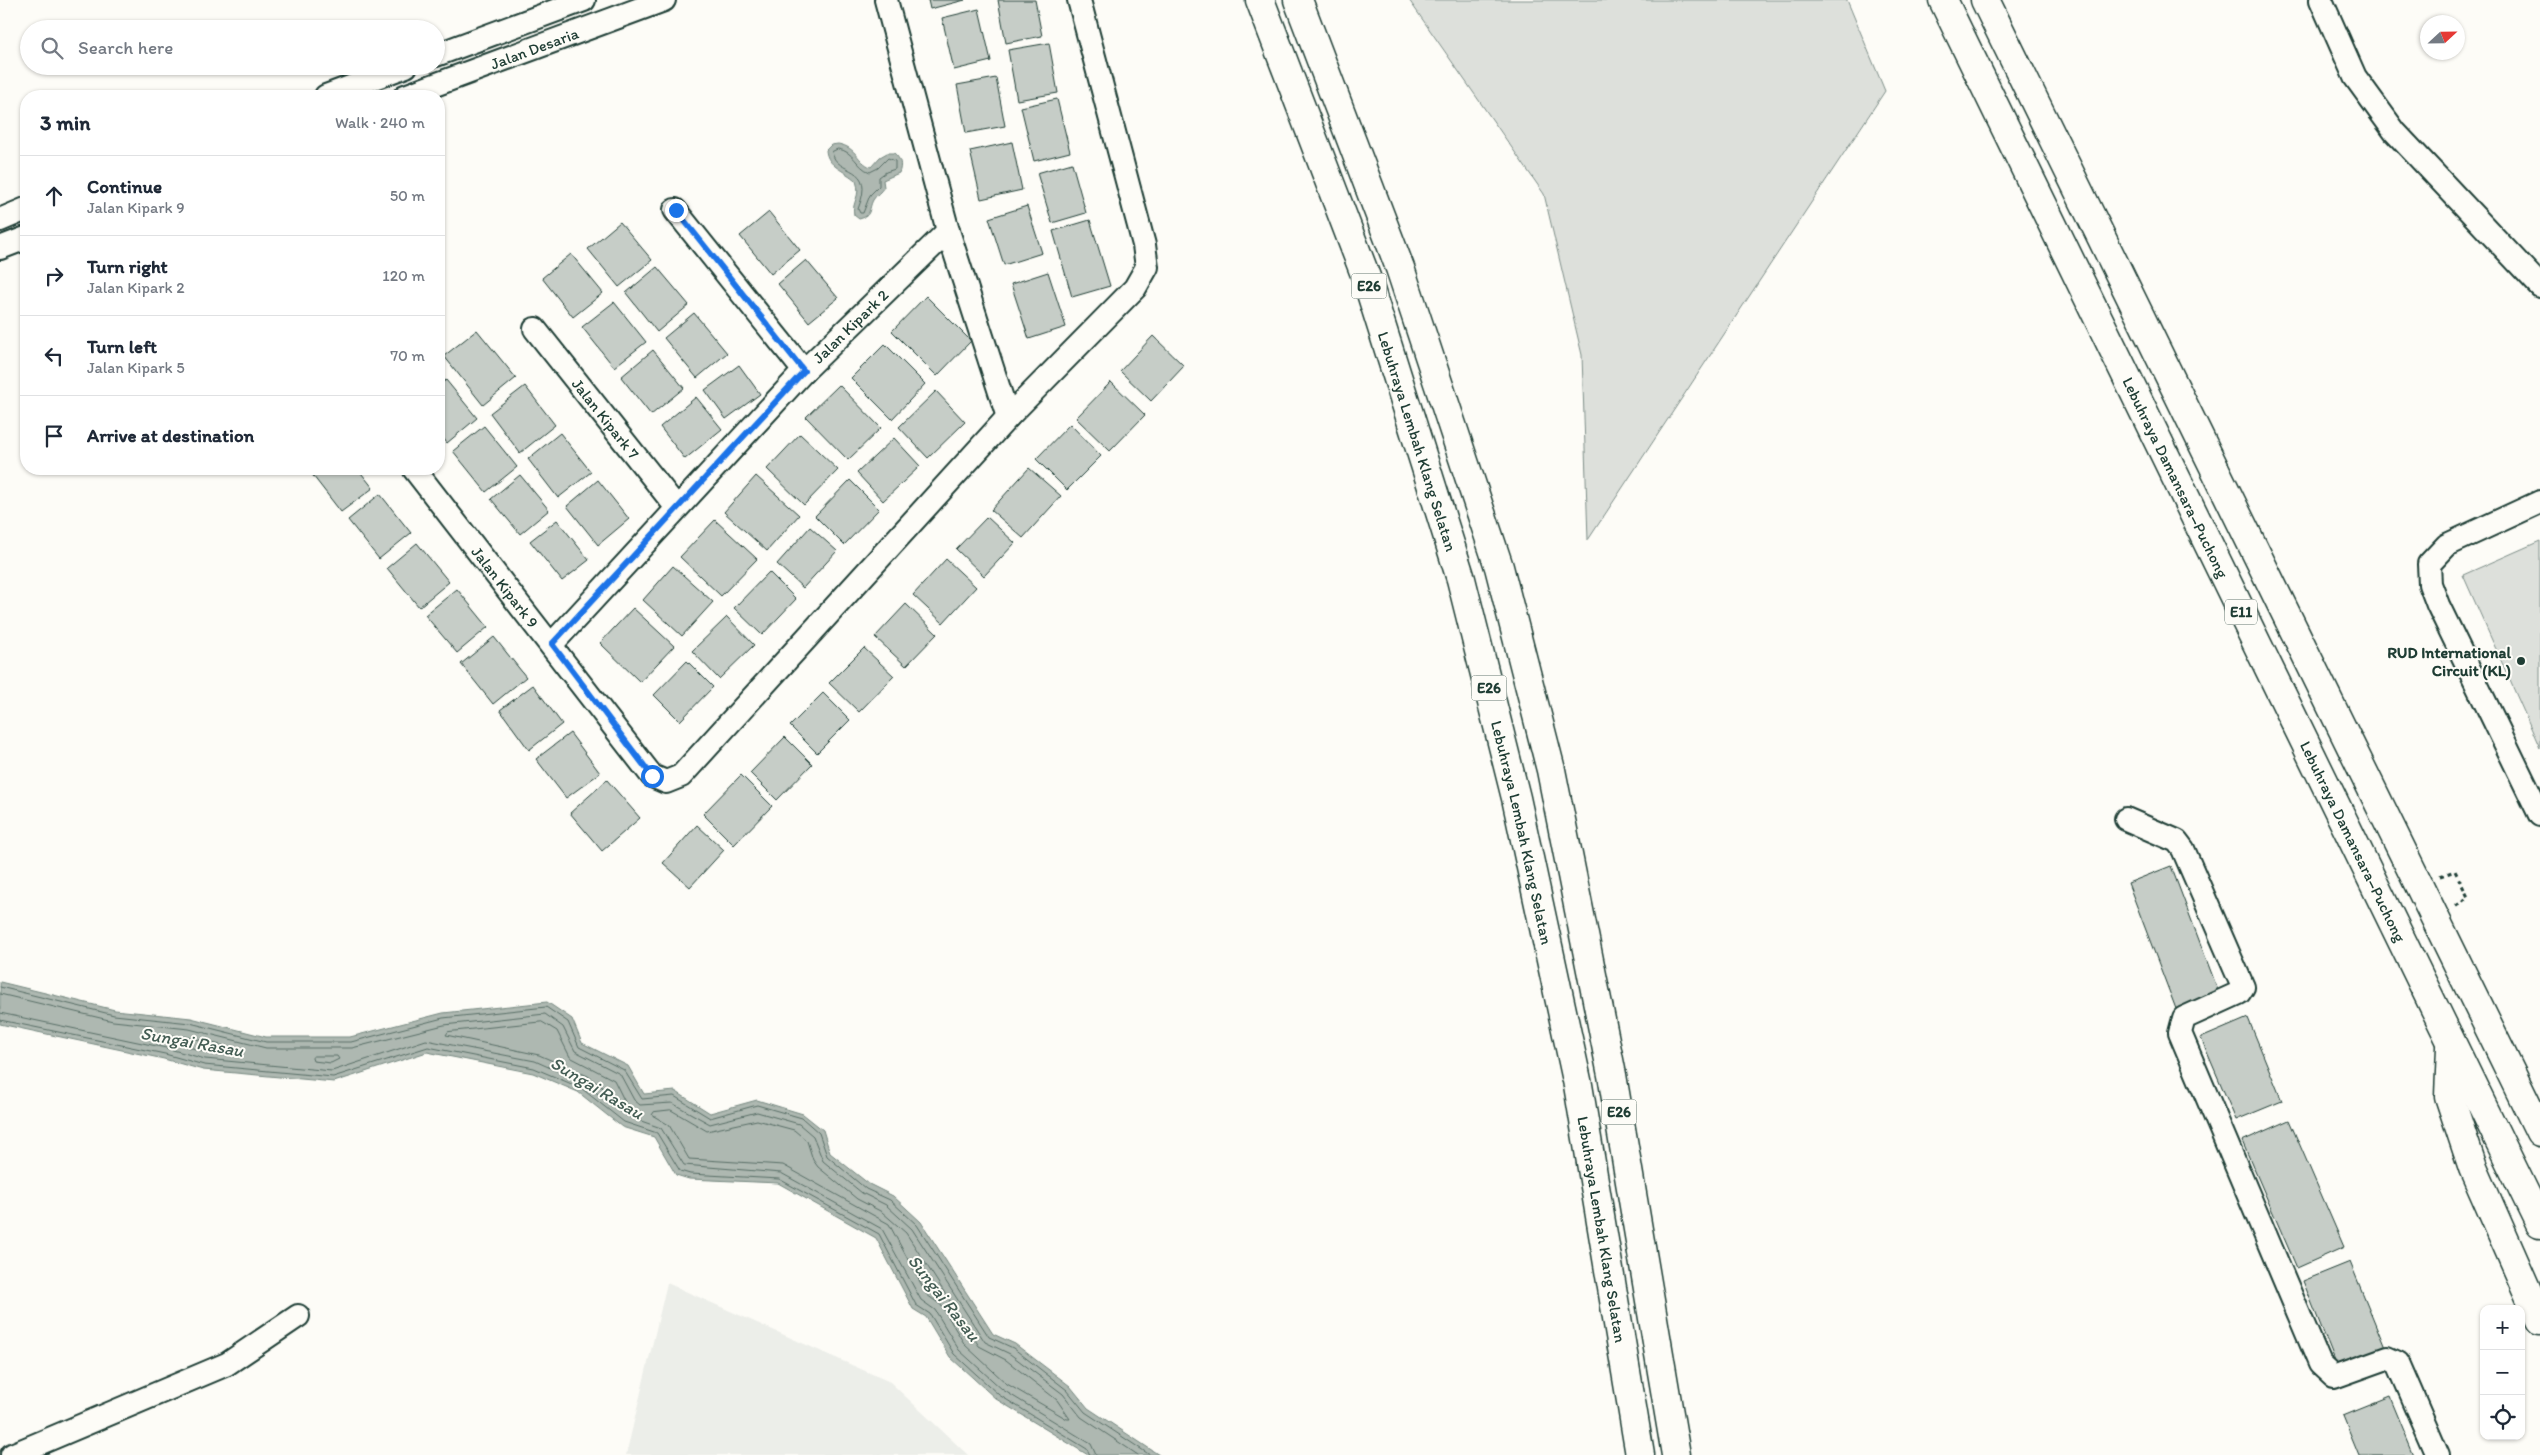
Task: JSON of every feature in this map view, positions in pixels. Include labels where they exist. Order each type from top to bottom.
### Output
[{"type":"highway","name":"Lebuhraya Lembah Klang Selatan","points":[[1260,0],[1366,277],[1461,579],[1516,798],[1578,1085],[1640,1455]]},
{"type":"highway","name":"E26","points":[[1298,0],[1400,268],[1498,567],[1551,770],[1612,1075],[1676,1455]]},
{"type":"highway","name":"Lebuhraya Damansara–Puchong","points":[[1943,0],[2540,1224]]},
{"type":"highway","name":"E11","points":[[1985,0],[2540,1132]]},
{"type":"highway","points":[[2451,1043],[2449,1096],[2473,1168],[2540,1320]]},
{"type":"street","name":"Jalan Desaria","points":[[445,52],[584,0]]},
{"type":"street","name":"Jalan Desaria","points":[[421,90],[664,0]]},
{"type":"street","points":[[886,0],[948,231],[1008,417],[1135,288],[1147,267],[1144,245],[1079,0]]},
{"type":"street","points":[[2321,0],[2355,76],[2395,132],[2540,286]]},
{"type":"street","points":[[342,90],[382,75]]},
{"type":"street","points":[[676,210],[804,371]]},
{"type":"street","points":[[0,220],[20,212]]},
{"type":"street","name":"Jalan Kipark 2","points":[[552,644],[804,371],[948,231]]},
{"type":"street","points":[[0,248],[20,240]]},
{"type":"street","name":"Jalan Kipark 7","points":[[535,328],[677,508]]},
{"type":"street","name":"Jalan Kipark 9","points":[[419,475],[552,644],[652,776],[666,782],[681,776],[1008,417]]},
{"type":"street","points":[[2540,502],[2447,545],[2429,564],[2430,584],[2438,605],[2540,815]]},
{"type":"street","points":[[2126,819],[2177,842],[2183,849],[2243,987],[2239,993],[2184,1018],[2180,1033],[2320,1364],[2334,1377],[2387,1358],[2398,1363],[2438,1455]]},
{"type":"street","points":[[12,1455],[227,1364],[298,1316]]},
{"type":"shaded area","points":[[1409,0],[1847,0],[1885,91],[1588,540],[1582,355],[1544,194]]},
{"type":"shaded area","name":"RUD International Circuit (KL)","points":[[2540,541],[2540,748],[2463,575]]},
{"type":"shaded area","points":[[667,1283],[890,1382],[968,1455],[626,1455]]},
{"type":"water","points":[[838,144],[849,148],[866,165],[871,167],[880,157],[887,153],[894,153],[901,165],[899,173],[883,180],[884,187],[873,200],[868,214],[863,218],[859,219],[854,215],[853,210],[858,191],[856,181],[833,164],[827,156],[826,150],[831,145]]},
{"type":"water","name":"Sungai Rasau","points":[[0,982],[115,1010],[191,1018],[266,1037],[350,1037],[443,1013],[547,1002],[572,1019],[582,1043],[628,1066],[644,1094],[675,1091],[710,1113],[757,1100],[803,1114],[823,1130],[830,1153],[869,1184],[893,1196],[921,1222],[993,1334],[1015,1344],[1070,1386],[1088,1408],[1159,1455],[1088,1455],[996,1399],[950,1357],[926,1317],[913,1309],[876,1238],[778,1183],[689,1179],[676,1175],[654,1137],[622,1127],[578,1092],[533,1073],[427,1052],[334,1082],[203,1070],[164,1059],[0,1024]]},
{"type":"building","points":[[928,0],[965,0],[930,9]]},
{"type":"building","points":[[998,0],[1035,0],[1042,36],[1006,43]]},
{"type":"building","points":[[979,9],[991,61],[954,70],[942,18]]},
{"type":"building","points":[[1049,43],[1058,93],[1017,100],[1008,50]]},
{"type":"building","points":[[996,78],[1005,126],[966,133],[957,85]]},
{"type":"building","points":[[1057,99],[1070,152],[1034,161],[1021,107]]},
{"type":"building","points":[[1012,142],[1022,190],[981,199],[970,151]]},
{"type":"building","points":[[1072,163],[1086,213],[1052,223],[1037,173]]},
{"type":"building","points":[[1027,206],[1042,253],[1004,265],[989,218]]},
{"type":"building","points":[[769,212],[800,250],[771,274],[740,236]]},
{"type":"building","points":[[1090,220],[1110,286],[1072,297],[1053,231]]},
{"type":"building","points":[[620,222],[652,260],[619,287],[588,249]]},
{"type":"building","points":[[571,254],[603,293],[573,317],[542,278]]},
{"type":"building","points":[[806,260],[838,298],[809,322],[778,284]]},
{"type":"building","points":[[657,267],[689,305],[657,332],[626,293]]},
{"type":"building","points":[[1048,272],[1066,327],[1029,339],[1011,284]]},
{"type":"building","points":[[926,296],[971,341],[937,376],[892,331]]},
{"type":"building","points":[[614,302],[646,342],[614,367],[582,327]]},
{"type":"building","points":[[694,313],[727,353],[697,378],[664,338]]},
{"type":"building","points":[[477,330],[516,378],[483,405],[445,355]]},
{"type":"building","points":[[1153,336],[1184,366],[1151,401],[1120,371]]},
{"type":"building","points":[[885,344],[925,384],[892,419],[851,378]]},
{"type":"building","points":[[653,350],[684,388],[651,415],[621,377]]},
{"type":"building","points":[[739,365],[760,394],[726,419],[705,390]]},
{"type":"building","points":[[445,381],[477,418],[447,443],[445,440]]},
{"type":"building","points":[[1111,382],[1145,415],[1110,451],[1076,418]]},
{"type":"building","points":[[839,385],[881,428],[848,460],[806,417]]},
{"type":"building","points":[[525,386],[555,425],[520,453],[490,413]]},
{"type":"building","points":[[936,391],[965,422],[928,458],[899,427]]},
{"type":"building","points":[[696,397],[722,429],[685,459],[660,427]]},
{"type":"building","points":[[1070,424],[1101,456],[1067,490],[1036,459]]},
{"type":"building","points":[[484,426],[517,467],[486,492],[453,451]]},
{"type":"building","points":[[560,433],[591,472],[558,498],[528,459]]},
{"type":"building","points":[[800,434],[838,470],[804,505],[767,469]]},
{"type":"building","points":[[894,438],[920,466],[883,501],[857,473]]},
{"type":"building","points":[[1029,468],[1061,496],[1023,538],[991,510]]},
{"type":"building","points":[[312,475],[363,475],[373,488],[341,512]]},
{"type":"building","points":[[520,475],[549,510],[520,534],[491,499]]},
{"type":"building","points":[[756,476],[799,515],[767,551],[724,512]]},
{"type":"building","points":[[598,480],[629,519],[598,545],[567,506]]},
{"type":"building","points":[[850,480],[879,509],[844,545],[815,516]]},
{"type":"building","points":[[380,494],[411,533],[379,559],[348,520]]},
{"type":"building","points":[[987,517],[1015,543],[984,576],[956,549]]},
{"type":"building","points":[[557,520],[589,560],[562,581],[530,541]]},
{"type":"building","points":[[715,520],[757,559],[721,596],[680,557]]},
{"type":"building","points":[[810,527],[837,551],[803,588],[777,564]]},
{"type":"building","points":[[417,543],[449,582],[419,607],[387,568]]},
{"type":"building","points":[[946,559],[976,587],[943,623],[913,595]]},
{"type":"building","points":[[673,566],[713,602],[682,636],[643,600]]},
{"type":"building","points":[[769,572],[796,599],[762,635],[734,608]]},
{"type":"building","points":[[457,589],[488,627],[457,653],[425,615]]},
{"type":"building","points":[[906,604],[937,634],[906,666],[875,637]]},
{"type":"building","points":[[633,608],[674,646],[640,682],[600,643]]},
{"type":"building","points":[[727,617],[754,645],[719,679],[692,651]]},
{"type":"building","points":[[494,637],[526,677],[493,704],[461,664]]},
{"type":"building","points":[[864,648],[894,676],[859,712],[829,683]]},
{"type":"building","points":[[687,661],[713,687],[680,721],[654,695]]},
{"type":"building","points":[[533,685],[562,724],[529,750],[500,710]]},
{"type":"building","points":[[823,693],[850,720],[817,753],[790,726]]},
{"type":"building","points":[[570,733],[600,773],[566,798],[536,759]]},
{"type":"building","points":[[785,737],[812,764],[777,800],[750,773]]},
{"type":"building","points":[[741,775],[772,806],[734,845],[703,814]]},
{"type":"building","points":[[607,780],[640,818],[602,851],[570,813]]},
{"type":"building","points":[[697,825],[724,850],[690,887],[663,863]]},
{"type":"building","points":[[2171,866],[2219,993],[2176,1009],[2128,883]]},
{"type":"building","points":[[2248,1018],[2282,1101],[2236,1120],[2201,1038]]},
{"type":"building","points":[[2289,1120],[2344,1247],[2297,1268],[2242,1141]]},
{"type":"building","points":[[2350,1262],[2386,1350],[2338,1369],[2303,1281]]},
{"type":"building","points":[[2390,1397],[2414,1455],[2359,1455],[2343,1416]]},
{"type":"place","name":"RUD International Circuit (KL)","points":[[2521,661]]},
{"type":"route","points":[[652,776],[552,644],[804,371],[676,210]]}]
